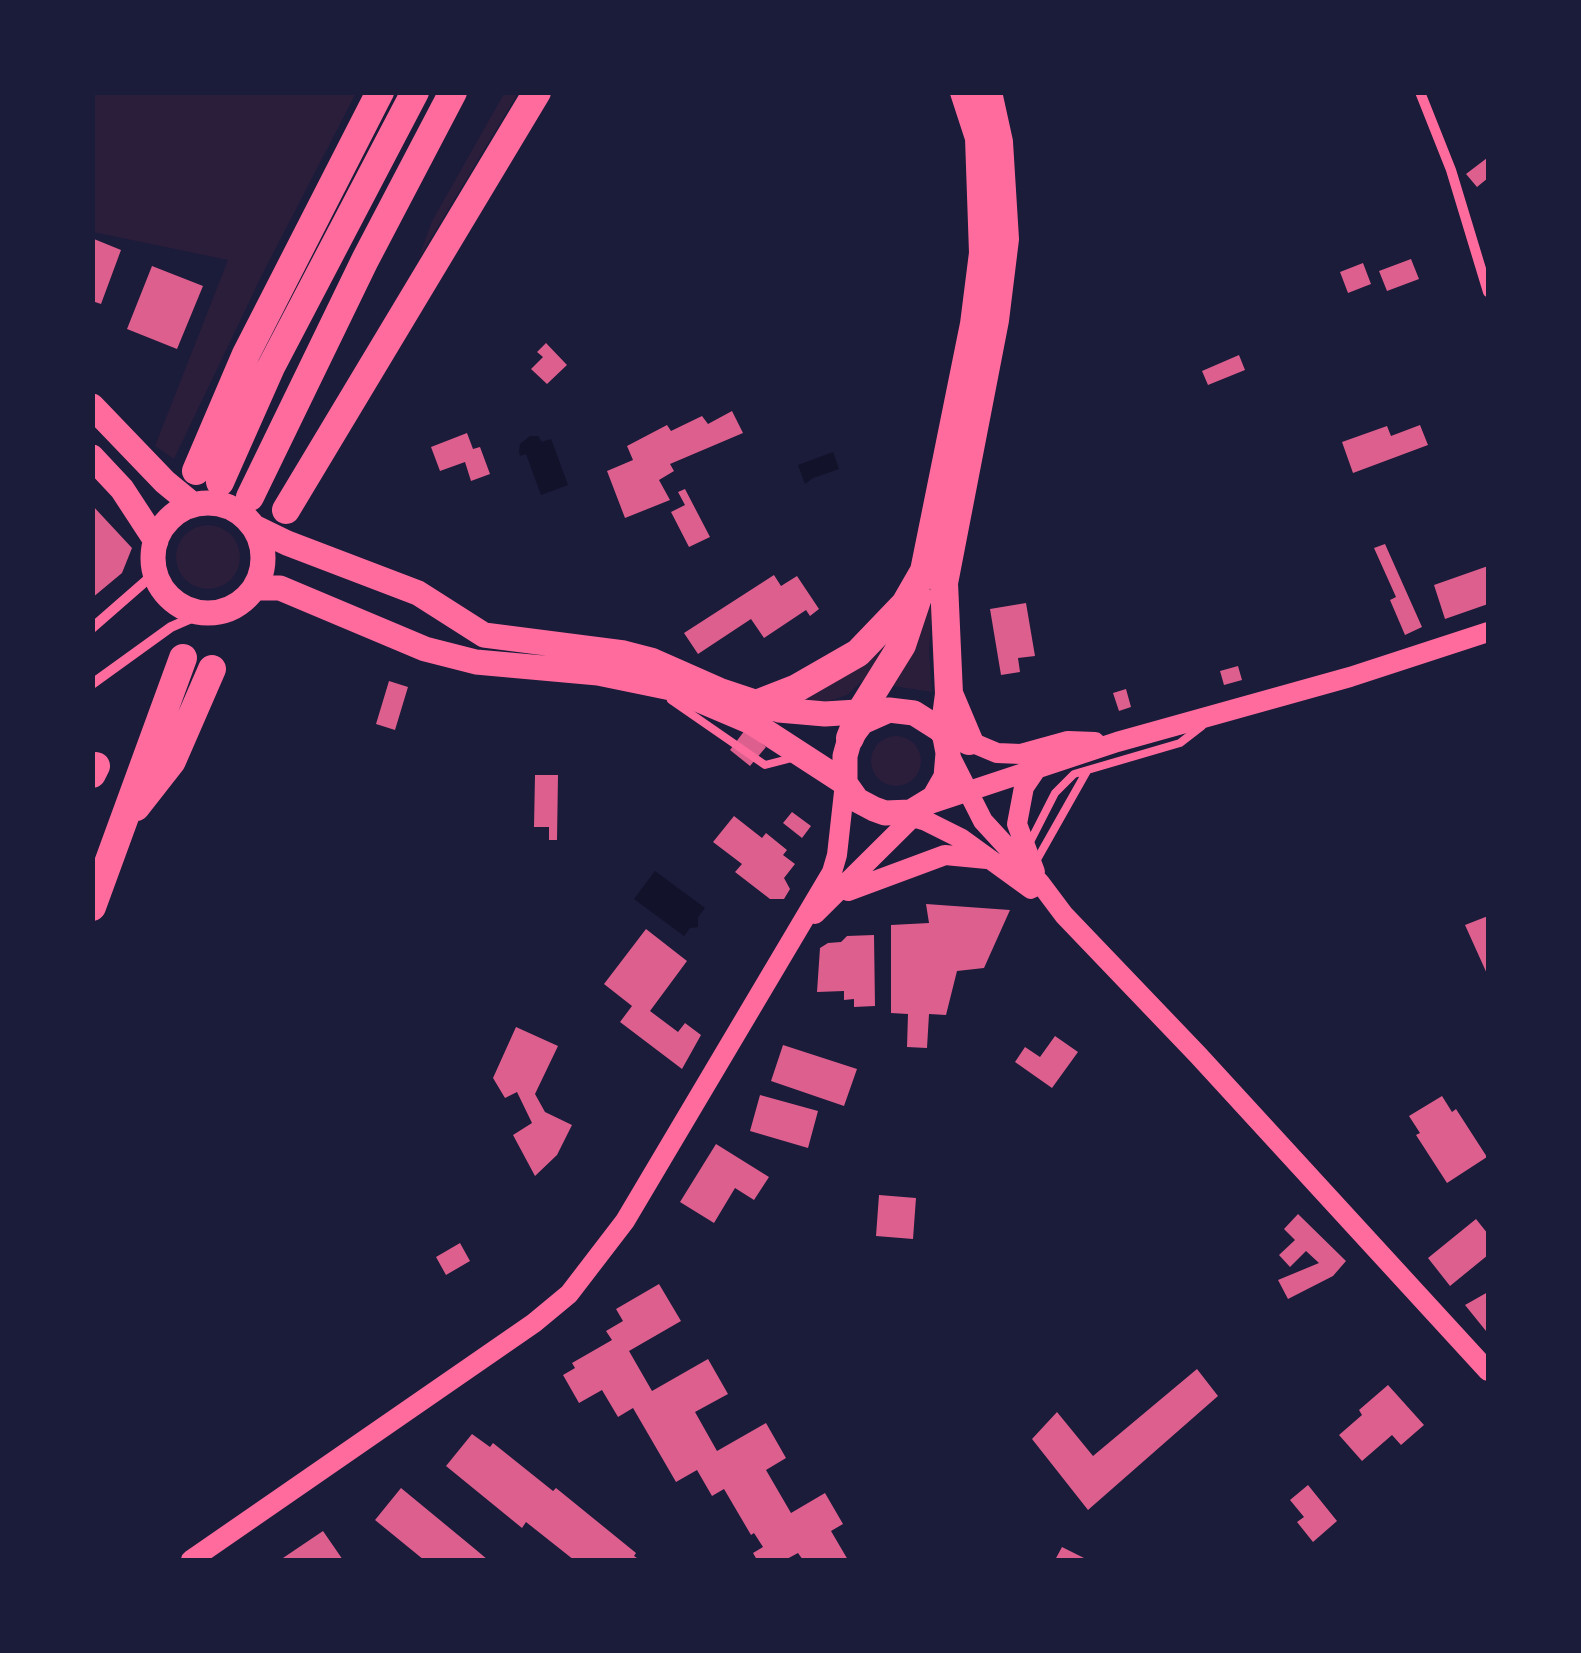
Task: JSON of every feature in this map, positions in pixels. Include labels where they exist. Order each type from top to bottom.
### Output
[{"type":"highway","points":[[380,92],[246,354],[208,476],[271,367],[415,92]]},
{"type":"highway","points":[[250,497],[365,260],[454,92]]},
{"type":"highway","points":[[286,510],[537,92]]},
{"type":"highway","points":[[850,738],[875,711],[915,611],[974,324],[984,252],[979,138],[964,92]]},
{"type":"highway","points":[[954,742],[944,583],[995,320],[1005,239],[1001,159],[988,92]]},
{"type":"highway","points":[[756,704],[797,688],[858,653],[895,616],[924,571]]},
{"type":"highway","points":[[92,907],[183,658]]},
{"type":"highway","points":[[120,828],[172,761],[212,669]]},
{"type":"main road","points":[[92,406],[165,482],[193,505]]},
{"type":"main road","points":[[92,457],[122,489],[156,541]]},
{"type":"main road","points":[[254,527],[264,557],[255,588],[233,608],[203,613],[173,600],[155,574],[156,541],[170,519],[193,505],[222,504],[240,512],[254,527],[287,543],[418,593],[484,634],[624,653],[651,660],[756,704],[802,714],[914,712],[954,742],[997,754],[1021,754],[1068,742],[1117,742]]},
{"type":"main road","points":[[255,588],[280,588],[425,649],[476,662],[643,680],[716,704],[808,760],[843,793],[885,813],[912,812],[1117,742],[1350,677],[1488,632]]},
{"type":"main road","points":[[192,1560],[534,1323],[569,1294],[625,1221],[832,872],[838,855],[845,756],[850,738]]},
{"type":"main road","points":[[954,742],[966,791],[983,821],[1033,867]]},
{"type":"main road","points":[[802,924],[836,896],[912,812],[942,788],[954,742]]},
{"type":"main road","points":[[1038,768],[1024,787],[1018,805],[1018,824],[1033,867],[1064,915]]},
{"type":"main road","points":[[912,812],[994,860],[1064,915],[1224,1083],[1488,1372]]},
{"type":"main road","points":[[836,896],[946,855],[994,860]]},
{"type":"street","points":[[1420,92],[1451,170],[1488,292]]},
{"type":"street","points":[[92,628],[155,574]]},
{"type":"street","points":[[92,684],[171,627],[203,613]]},
{"type":"lane","points":[[1033,867],[1064,781],[1180,743],[1221,711]]},
{"type":"lane","points":[[1033,867],[1088,770]]},
{"type":"shaded area","points":[[93,92],[356,93],[262,275],[174,459],[155,446],[228,260],[93,232]]},
{"type":"shaded area","points":[[505,92],[518,93],[418,260],[432,221]]},
{"type":"shaded area","points":[[530,436],[538,436],[542,442],[551,439],[568,485],[541,495],[526,454],[520,456],[519,451],[520,444]]},
{"type":"shaded area","points":[[833,452],[839,469],[805,484],[798,465]]},
{"type":"shaded area","points":[[208,525],[231,534],[240,557],[231,580],[208,589],[185,580],[176,557],[185,534]]},
{"type":"shaded area","points":[[929,605],[932,692],[893,686]]},
{"type":"shaded area","points":[[885,642],[889,644],[868,676],[847,695],[829,701],[797,701]]},
{"type":"shaded area","points":[[896,736],[914,743],[921,761],[914,779],[896,786],[878,779],[871,761],[878,743]]},
{"type":"shaded area","points":[[655,871],[705,908],[698,917],[698,927],[690,928],[684,936],[634,899]]},
{"type":"building","points":[[1487,158],[1488,178],[1477,187],[1466,174]]},
{"type":"building","points":[[94,239],[121,250],[101,304],[92,301]]},
{"type":"building","points":[[1411,259],[1419,279],[1387,291],[1379,271]]},
{"type":"building","points":[[1363,263],[1371,284],[1348,293],[1340,272]]},
{"type":"building","points":[[152,266],[203,286],[177,349],[127,329]]},
{"type":"building","points":[[546,343],[567,365],[547,384],[531,369],[543,357],[537,352]]},
{"type":"building","points":[[1239,355],[1245,370],[1208,385],[1202,371]]},
{"type":"building","points":[[732,411],[743,433],[670,464],[674,471],[659,480],[670,500],[625,518],[607,471],[633,460],[627,446],[667,425],[671,431],[702,416],[708,424]]},
{"type":"building","points":[[1420,425],[1428,445],[1353,473],[1342,442],[1387,426],[1391,436]]},
{"type":"building","points":[[467,433],[473,449],[480,447],[490,474],[471,481],[465,462],[440,471],[431,447]]},
{"type":"building","points":[[685,489],[710,537],[689,547],[671,512],[685,505],[678,492]]},
{"type":"building","points":[[92,505],[132,548],[122,573],[92,598]]},
{"type":"building","points":[[1385,544],[1422,627],[1405,635],[1390,600],[1396,597],[1374,548]]},
{"type":"building","points":[[1488,566],[1488,604],[1445,619],[1434,585]]},
{"type":"building","points":[[774,575],[781,586],[797,576],[819,609],[810,616],[806,610],[764,638],[751,619],[698,654],[684,633]]},
{"type":"building","points":[[1026,603],[1035,656],[1018,658],[1020,672],[1001,675],[990,609]]},
{"type":"building","points":[[1238,666],[1242,680],[1224,685],[1220,671]]},
{"type":"building","points":[[389,681],[408,687],[395,730],[376,724]]},
{"type":"building","points":[[1126,689],[1131,707],[1119,711],[1113,693]]},
{"type":"building","points":[[745,730],[766,747],[750,766],[730,750]]},
{"type":"building","points":[[535,775],[558,775],[557,840],[549,840],[549,827],[534,827]]},
{"type":"building","points":[[792,812],[811,826],[802,838],[783,823]]},
{"type":"building","points":[[734,816],[762,838],[766,833],[787,850],[783,855],[795,864],[784,878],[790,889],[784,899],[770,899],[735,872],[742,864],[713,842]]},
{"type":"building","points":[[926,904],[1010,910],[984,968],[957,971],[946,1015],[929,1014],[927,1048],[907,1047],[908,1014],[891,1013],[891,925],[929,923]]},
{"type":"building","points":[[1488,916],[1488,976],[1465,925]]},
{"type":"building","points":[[646,929],[687,961],[650,1011],[678,1032],[685,1023],[701,1035],[682,1069],[620,1022],[632,1006],[604,984]]},
{"type":"building","points":[[874,935],[875,1006],[854,1007],[854,999],[844,1000],[844,991],[817,992],[820,948],[841,942],[847,936]]},
{"type":"building","points":[[516,1027],[558,1046],[535,1094],[545,1112],[572,1125],[557,1155],[535,1176],[513,1135],[532,1123],[517,1092],[505,1098],[493,1078]]},
{"type":"building","points":[[1055,1036],[1078,1052],[1052,1088],[1015,1062],[1025,1047],[1040,1057]]},
{"type":"building","points":[[783,1045],[857,1069],[844,1106],[771,1081]]},
{"type":"building","points":[[760,1095],[818,1111],[808,1148],[750,1131]]},
{"type":"building","points":[[1442,1096],[1452,1112],[1456,1109],[1487,1157],[1447,1183],[1416,1135],[1420,1133],[1409,1116]]},
{"type":"building","points":[[716,1144],[769,1177],[754,1200],[735,1188],[714,1223],[680,1202]]},
{"type":"building","points":[[879,1195],[916,1198],[913,1239],[876,1236]]},
{"type":"building","points":[[1298,1214],[1346,1261],[1333,1276],[1288,1299],[1278,1280],[1319,1263],[1306,1251],[1290,1267],[1279,1255],[1295,1240],[1284,1229]]},
{"type":"building","points":[[1476,1219],[1488,1234],[1488,1255],[1450,1286],[1428,1258]]},
{"type":"building","points":[[460,1243],[470,1261],[446,1275],[436,1257]]},
{"type":"building","points":[[659,1284],[681,1321],[629,1351],[652,1391],[708,1359],[728,1394],[695,1412],[717,1451],[766,1423],[786,1458],[766,1470],[791,1513],[825,1493],[843,1524],[831,1531],[848,1560],[803,1560],[798,1553],[785,1560],[757,1560],[753,1553],[763,1547],[754,1533],[751,1535],[724,1489],[712,1496],[697,1470],[676,1482],[633,1408],[618,1417],[602,1390],[579,1403],[563,1375],[575,1368],[572,1363],[612,1340],[606,1331],[623,1321],[616,1309]]},
{"type":"building","points":[[1488,1292],[1488,1330],[1486,1331],[1465,1305]]},
{"type":"building","points":[[1197,1369],[1218,1396],[1088,1510],[1032,1439],[1057,1412],[1093,1456]]},
{"type":"building","points":[[1388,1385],[1424,1425],[1401,1445],[1392,1435],[1362,1461],[1339,1435],[1362,1415],[1359,1410]]},
{"type":"building","points":[[472,1434],[490,1447],[493,1443],[553,1491],[556,1488],[640,1560],[574,1560],[526,1522],[522,1528],[446,1466]]},
{"type":"building","points":[[1308,1485],[1337,1521],[1313,1542],[1297,1522],[1304,1517],[1290,1500]]},
{"type":"building","points":[[401,1488],[488,1560],[424,1560],[375,1520]]},
{"type":"building","points":[[323,1531],[343,1560],[280,1560]]},
{"type":"building","points":[[1062,1547],[1088,1560],[1055,1560]]}]
